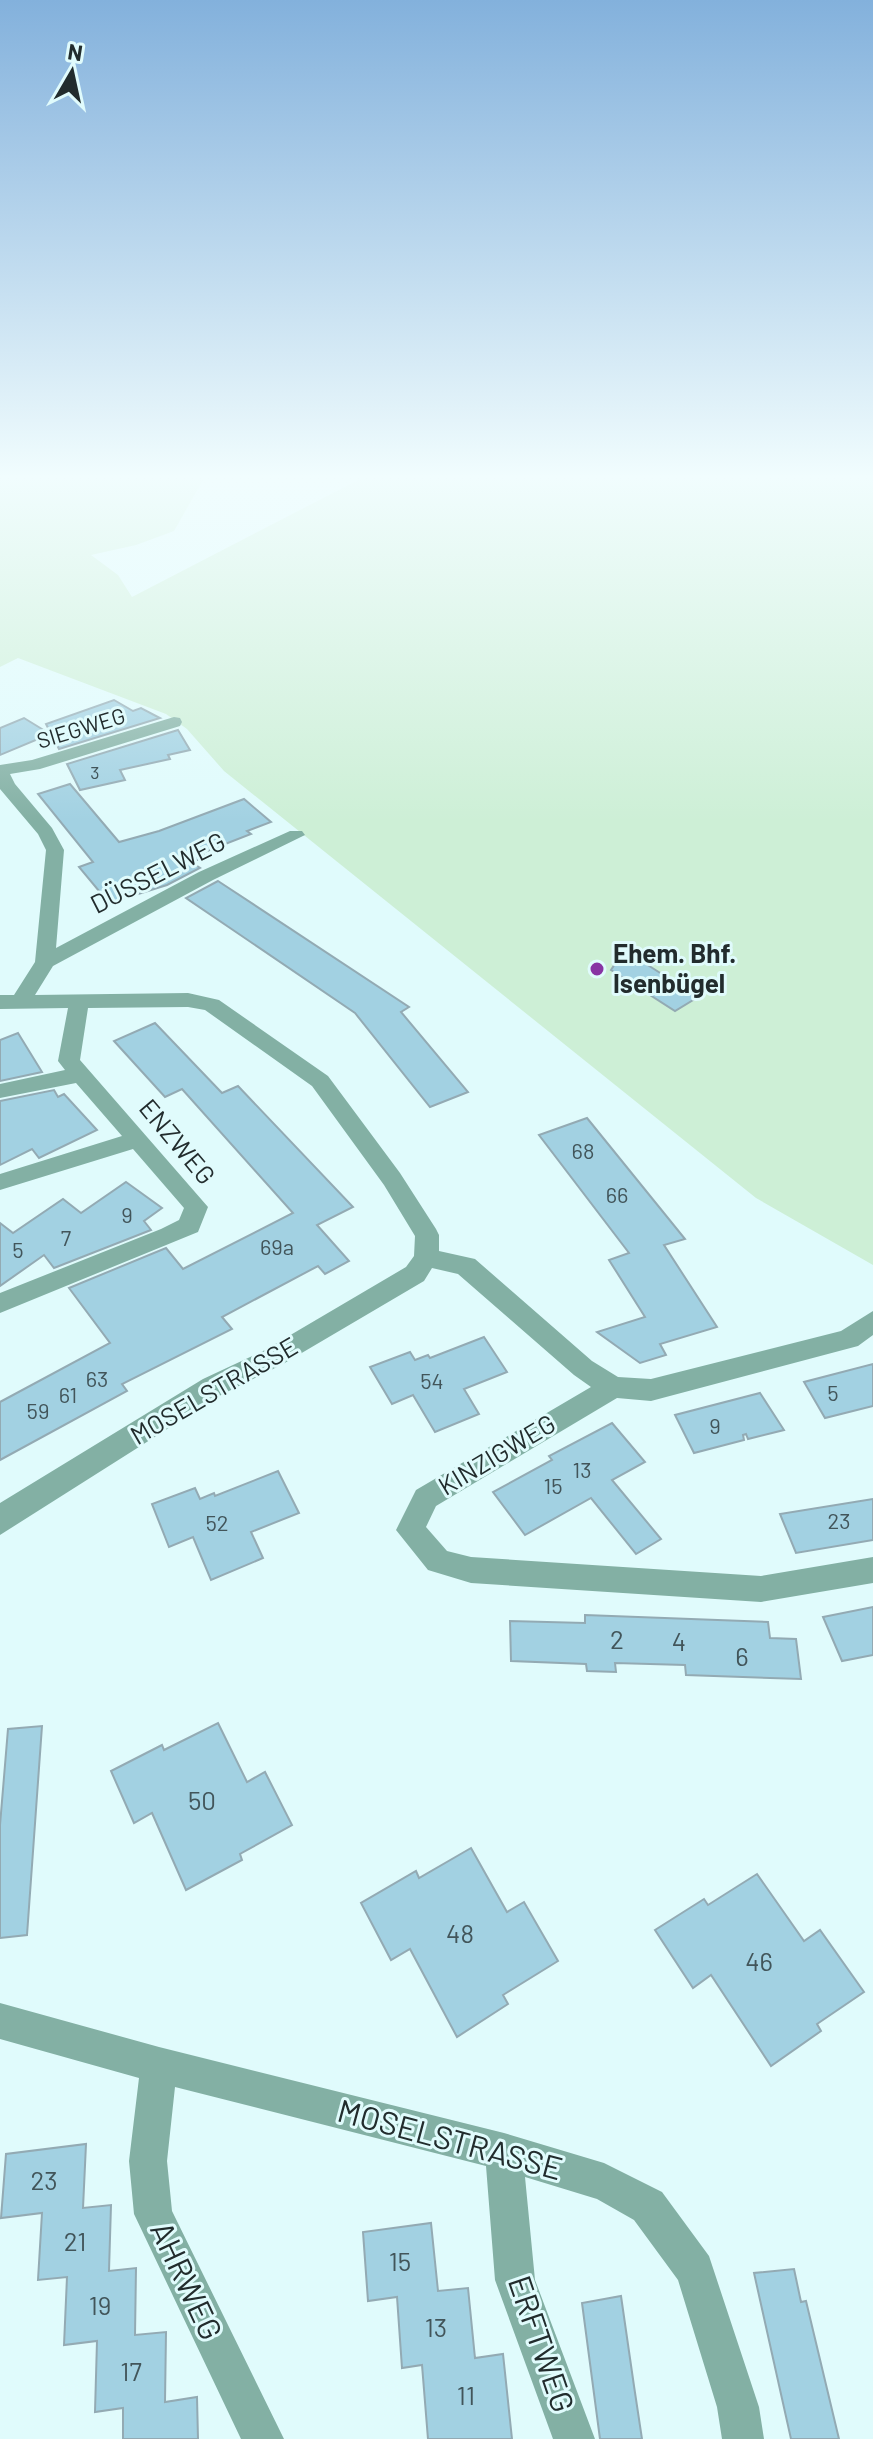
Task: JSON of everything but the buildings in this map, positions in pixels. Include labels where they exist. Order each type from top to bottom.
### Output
[{"type":"street","name":"SIEGWEG","points":[[0,770],[34,765],[174,722]]},
{"type":"street","points":[[0,770],[7,786],[46,832],[55,850],[45,962],[10,1002]]},
{"type":"street","name":"DÜSSELWEG","points":[[45,962],[206,876],[296,835]]},
{"type":"street","points":[[10,1002],[188,1000],[212,1005],[320,1081],[392,1179],[427,1235],[426,1257],[466,1266],[583,1368],[613,1387],[651,1390],[666,1387],[849,1339],[873,1321]]},
{"type":"street","name":"ENZWEG","points":[[0,1303],[189,1226],[196,1207],[69,1061],[79,1002]]},
{"type":"street","points":[[0,1091],[83,1074]]},
{"type":"street","points":[[0,1182],[139,1139]]},
{"type":"street","name":"MOSELSTRASSE","points":[[0,1523],[4,1515],[212,1387],[274,1357],[415,1274],[426,1257]]},
{"type":"street","name":"KINZIGWEG","points":[[613,1387],[426,1498],[410,1530],[438,1561],[471,1570],[761,1589],[873,1570]]},
{"type":"street","name":"MOSELSTRASSE","points":[[0,2021],[159,2065],[504,2152],[604,2182],[648,2206],[695,2270],[738,2407],[743,2439]]},
{"type":"street","name":"AHRWEG","points":[[159,2065],[148,2161],[153,2214],[263,2439]]},
{"type":"street","name":"ERFTWEG","points":[[504,2152],[515,2280],[574,2439]]},
{"type":"green space","points":[[0,594],[130,594],[132,597],[138,594],[873,594],[873,1265],[756,1198],[224,771],[187,729],[166,714],[18,658],[0,667]]},
{"type":"place","name":"Ehem. Bhf. Isenbügel","points":[[597,969]]}]
